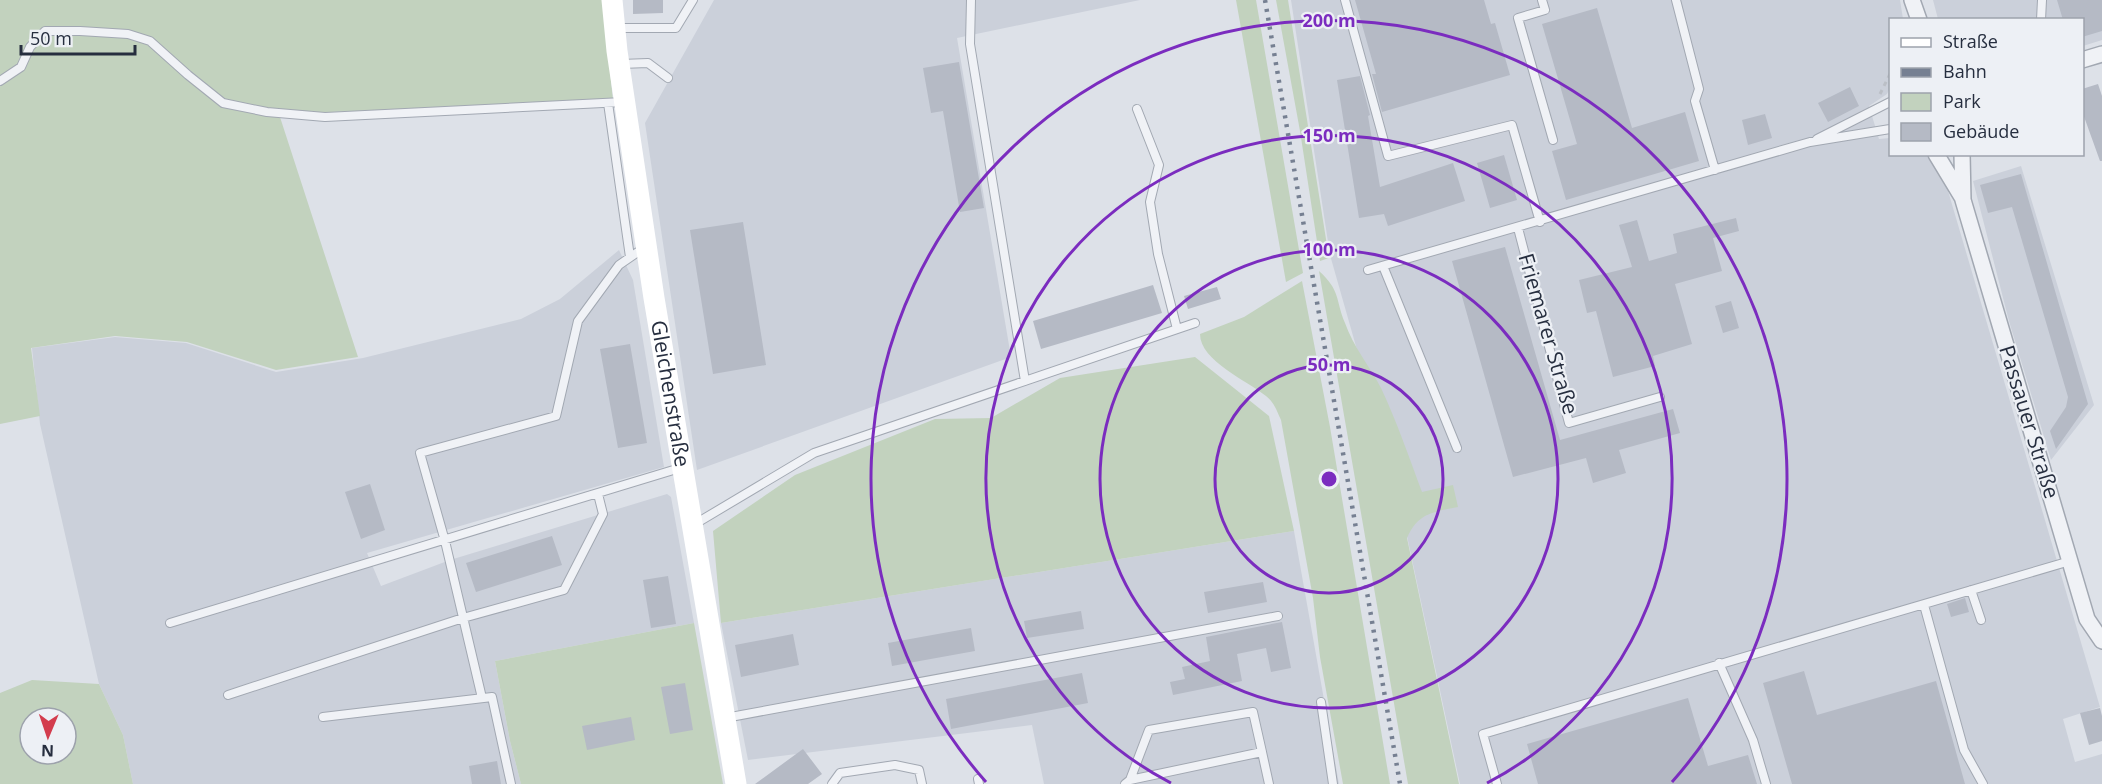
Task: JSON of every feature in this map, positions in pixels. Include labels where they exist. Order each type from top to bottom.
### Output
[{"type":"street","name":"Gleichenstraße","points":[[612,0],[619,64],[616,103],[638,252],[682,468],[736,784]]},
{"type":"street","points":[[1907,0],[1908,18]]},
{"type":"street","points":[[1912,0],[1918,18]]},
{"type":"street","points":[[2084,59],[2102,54]]},
{"type":"street","name":"Passauer Straße","points":[[1937,156],[1963,200],[2087,619],[2102,641]]},
{"type":"street","name":"Passauer Straße","points":[[1962,156],[1963,200]]},
{"type":"lane","points":[[615,28],[676,28],[693,0]]},
{"type":"lane","points":[[971,0],[970,44],[1025,381]]},
{"type":"lane","points":[[1345,0],[1388,156],[1512,125],[1539,222]]},
{"type":"lane","points":[[1542,0],[1545,10],[1518,18],[1553,140]]},
{"type":"lane","points":[[1676,0],[1700,89],[1695,101],[1715,170]]},
{"type":"lane","points":[[2041,18],[2042,0]]},
{"type":"lane","points":[[0,81],[21,67],[30,47],[45,31],[80,30],[128,34],[150,41],[223,103],[267,112],[325,117],[616,103]]},
{"type":"lane","points":[[619,64],[648,63],[668,78]]},
{"type":"lane","points":[[1810,142],[1889,102]]},
{"type":"lane","points":[[1137,109],[1159,165],[1150,202],[1158,254],[1178,329]]},
{"type":"lane","points":[[1810,142],[1889,129]]},
{"type":"lane","name":"Friemarer Straße","points":[[1368,270],[1810,142]]},
{"type":"lane","name":"Friemarer Straße","points":[[1518,228],[1569,423],[1660,397]]},
{"type":"lane","points":[[482,698],[445,541],[420,453],[556,416],[578,321],[619,265],[638,252]]},
{"type":"lane","points":[[1383,266],[1457,448]]},
{"type":"lane","points":[[691,526],[814,453],[1195,323]]},
{"type":"lane","points":[[170,623],[682,468]]},
{"type":"lane","points":[[228,695],[463,618],[564,591],[603,514],[598,494]]},
{"type":"lane","points":[[1497,784],[1483,734],[2070,561]]},
{"type":"lane","points":[[1971,590],[1981,620]]},
{"type":"lane","points":[[1923,604],[1964,750],[1983,784]]},
{"type":"lane","points":[[724,718],[1278,616]]},
{"type":"lane","points":[[1719,663],[1752,740],[1766,784]]},
{"type":"lane","points":[[323,717],[492,697],[511,784]]},
{"type":"lane","points":[[1321,702],[1334,784]]},
{"type":"lane","points":[[1127,782],[1149,730],[1253,712],[1269,784]]},
{"type":"lane","points":[[1127,782],[1262,752]]},
{"type":"lane","points":[[832,784],[840,773],[895,765],[919,770],[922,784]]},
{"type":"shaded area","points":[[714,0],[1140,0],[957,38],[1011,357],[697,470],[645,123]]},
{"type":"shaded area","points":[[1291,0],[1900,0],[1903,18],[1889,18],[1889,90],[1887,94],[1869,106],[1879,139],[1889,138],[1889,156],[1928,156],[1946,184],[2100,707],[2063,719],[2075,762],[2102,754],[2102,784],[1460,784],[1398,494],[1330,255]]},
{"type":"shaded area","points":[[1933,0],[2102,0],[2102,40],[2084,46],[2084,18],[1938,18]]},
{"type":"shaded area","points":[[2021,166],[2094,405],[2051,460],[2009,321],[1973,181]]},
{"type":"shaded area","points":[[619,250],[633,280],[664,467],[367,553],[381,586],[450,560],[667,494],[671,497],[694,623],[495,661],[510,741],[521,784],[133,784],[123,735],[99,684],[40,424],[32,348],[115,337],[186,343],[276,372],[363,358],[521,319],[560,299]]},
{"type":"shaded area","points":[[1294,531],[1339,784],[1044,784],[1032,725],[748,760],[721,623]]},
{"type":"green space","points":[[0,0],[603,0],[613,101],[279,114],[358,357],[276,370],[187,342],[115,336],[31,348],[40,416],[0,424]]},
{"type":"green space","points":[[1236,0],[1256,0],[1303,273],[1286,282]]},
{"type":"green space","points":[[1276,0],[1288,0],[1329,258],[1320,261],[1300,131]]},
{"type":"green space","points":[[1319,271],[1337,295],[1348,332],[1381,388],[1422,492],[1453,485],[1458,507],[1427,515],[1416,523],[1407,538],[1459,784],[1408,784]]},
{"type":"green space","points":[[1302,281],[1330,427],[1390,784],[1343,784],[1281,420],[1269,398],[1216,362],[1202,344],[1200,334],[1244,317]]},
{"type":"green space","points":[[1195,357],[1269,416],[1294,531],[721,623],[713,531],[795,475],[935,419],[991,418],[1060,378]]},
{"type":"green space","points":[[694,623],[723,784],[521,784],[510,741],[495,661]]},
{"type":"green space","points":[[32,680],[99,684],[123,735],[133,784],[0,784],[0,693]]},
{"type":"building","points":[[633,0],[663,0],[663,13],[633,14]]},
{"type":"building","points":[[1355,0],[1484,0],[1491,24],[1495,23],[1510,75],[1382,112],[1372,74],[1376,74]]},
{"type":"building","points":[[2057,0],[2102,0],[2102,31],[2084,36],[2084,18],[2062,18]]},
{"type":"building","points":[[1597,8],[1632,128],[1685,112],[1699,161],[1566,200],[1552,151],[1577,144],[1542,24]]},
{"type":"building","points":[[959,62],[984,208],[960,212],[943,111],[931,113],[923,68]]},
{"type":"building","points":[[1360,76],[1370,115],[1368,116],[1380,187],[1453,163],[1465,201],[1388,226],[1384,214],[1359,218],[1337,80]]},
{"type":"building","points":[[2098,84],[2102,96],[2102,161],[2100,161],[2084,117],[2084,88]]},
{"type":"building","points":[[1850,87],[1859,106],[1828,122],[1818,103]]},
{"type":"building","points":[[1765,114],[1772,138],[1748,145],[1742,120]]},
{"type":"building","points":[[1504,155],[1517,200],[1490,208],[1477,163]]},
{"type":"building","points":[[2021,174],[2088,404],[2056,449],[2050,431],[2066,407],[2068,397],[2012,207],[1988,213],[1980,185]]},
{"type":"building","points":[[1736,218],[1739,231],[1713,238],[1722,271],[1675,284],[1692,344],[1653,356],[1655,366],[1613,377],[1596,311],[1587,313],[1579,280],[1632,267],[1619,225],[1637,220],[1649,261],[1677,253],[1673,234]]},
{"type":"building","points":[[743,222],[766,365],[713,374],[690,230]]},
{"type":"building","points":[[1505,247],[1560,440],[1673,409],[1680,433],[1619,450],[1626,473],[1593,483],[1586,458],[1513,477],[1452,261]]},
{"type":"building","points":[[1153,285],[1162,313],[1041,349],[1033,321]]},
{"type":"building","points":[[1217,287],[1221,299],[1188,309],[1184,296]]},
{"type":"building","points":[[1731,301],[1739,328],[1723,333],[1715,306]]},
{"type":"building","points":[[630,344],[647,443],[618,448],[600,349]]},
{"type":"building","points":[[370,484],[385,530],[361,539],[345,492]]},
{"type":"building","points":[[552,536],[562,565],[476,592],[466,563]]},
{"type":"building","points":[[668,576],[676,624],[651,628],[643,580]]},
{"type":"building","points":[[1263,582],[1267,602],[1208,613],[1204,592]]},
{"type":"building","points":[[1965,598],[1969,612],[1951,617],[1947,604]]},
{"type":"building","points":[[1081,611],[1084,629],[1027,638],[1024,621]]},
{"type":"building","points":[[1282,622],[1291,668],[1271,672],[1266,648],[1237,654],[1242,681],[1173,695],[1170,682],[1185,679],[1182,667],[1210,661],[1206,637]]},
{"type":"building","points":[[971,628],[975,651],[892,666],[888,643]]},
{"type":"building","points":[[793,634],[799,665],[741,677],[735,645]]},
{"type":"building","points":[[1804,671],[1817,715],[1936,681],[1965,784],[1792,784],[1763,683]]},
{"type":"building","points":[[1082,673],[1088,703],[951,729],[946,699]]},
{"type":"building","points":[[685,683],[693,730],[670,734],[661,687]]},
{"type":"building","points":[[1688,698],[1708,766],[1748,755],[1757,784],[1538,784],[1527,744]]},
{"type":"building","points":[[2100,708],[2102,741],[2089,745],[2080,713]]},
{"type":"building","points":[[631,717],[635,740],[587,750],[582,726]]},
{"type":"building","points":[[803,749],[822,774],[808,784],[755,784]]},
{"type":"building","points":[[497,761],[501,784],[472,784],[469,766]]},
{"type":"railway","points":[[1265,0],[1400,784]]}]
